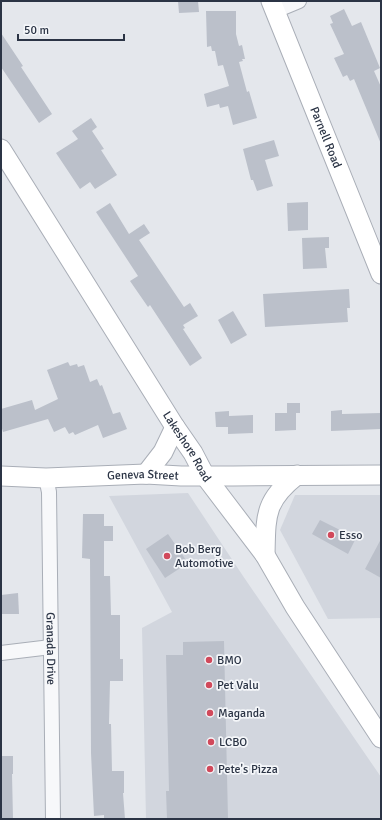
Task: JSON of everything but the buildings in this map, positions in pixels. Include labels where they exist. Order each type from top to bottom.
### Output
[{"type":"main road","name":"Parnell Road","points":[[273,6],[380,270]]},
{"type":"main road","name":"Lakeshore Road","points":[[1,149],[175,427],[193,453],[205,476],[265,555],[294,607],[381,738]]},
{"type":"main road","points":[[146,474],[163,452],[175,427]]},
{"type":"main road","name":"Geneva Street","points":[[1,476],[46,478],[146,474],[205,476],[381,475]]},
{"type":"main road","points":[[265,555],[268,512],[274,498],[284,485],[296,475]]},
{"type":"street","points":[[273,6],[299,1]]},
{"type":"street","name":"Granada Drive","points":[[46,478],[48,492],[53,819]]},
{"type":"street","points":[[1,653],[51,647]]},
{"type":"shaded area","points":[[188,493],[381,777],[381,819],[146,819],[142,628],[172,612],[109,496]]},
{"type":"shaded area","points":[[295,495],[381,495],[381,618],[328,619],[280,530]]},
{"type":"place","name":"Esso","points":[[331,535]]},
{"type":"place","name":"Bob Berg Automotive","points":[[167,556]]},
{"type":"place","name":"BMO","points":[[209,660]]},
{"type":"place","name":"Pet Valu","points":[[209,685]]},
{"type":"place","name":"Maganda","points":[[210,713]]},
{"type":"place","name":"LCBO","points":[[211,742]]},
{"type":"place","name":"Pete's Pizza","points":[[210,769]]}]
